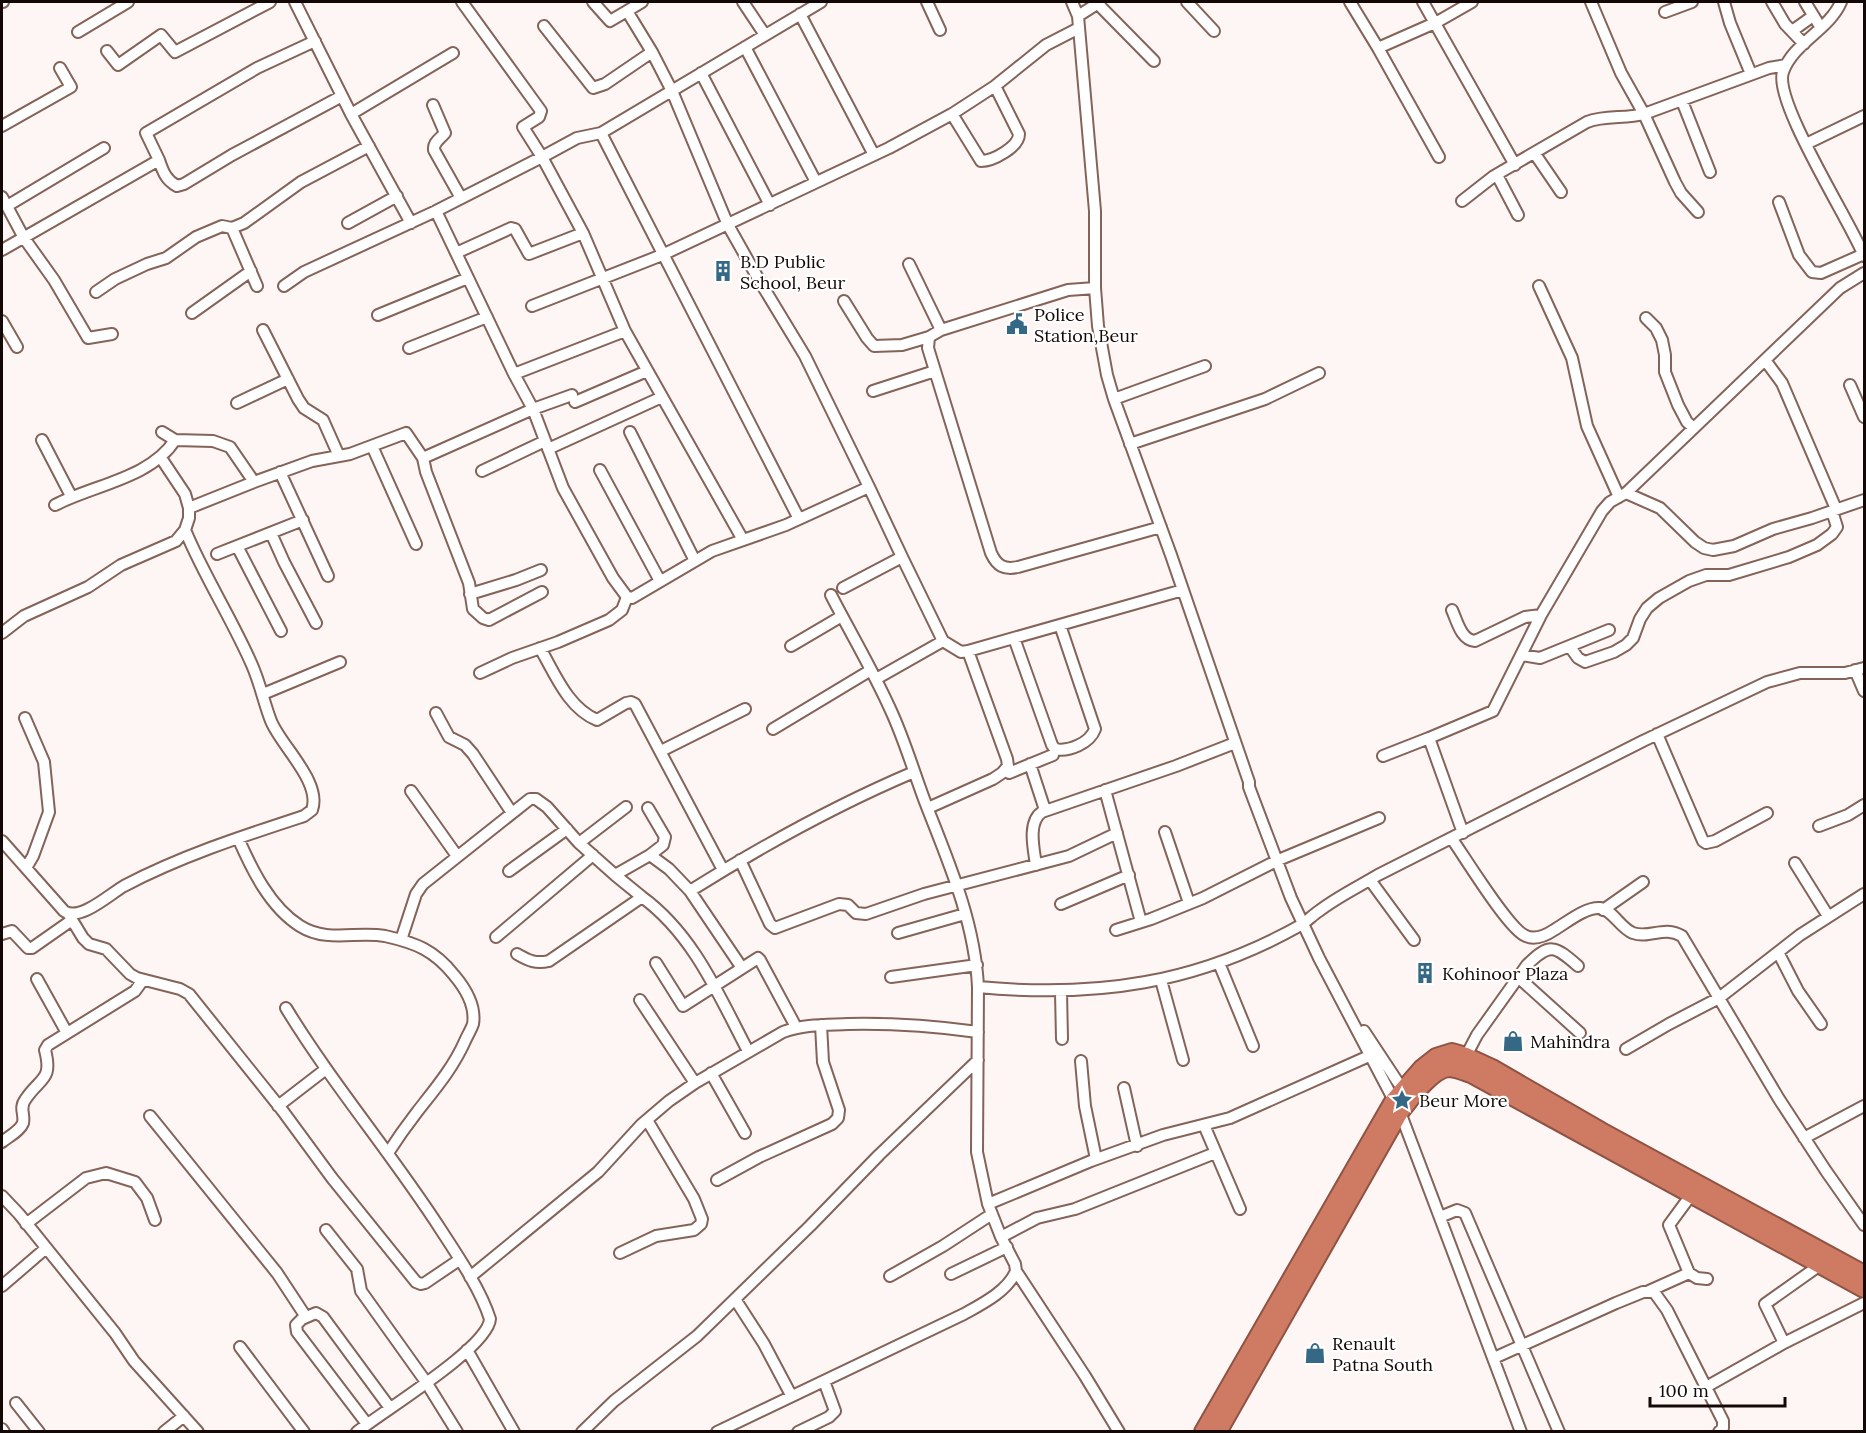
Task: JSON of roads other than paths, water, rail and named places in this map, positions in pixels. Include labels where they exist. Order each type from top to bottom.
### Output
[{"type":"highway","points":[[1218,1431],[1302,1273],[1402,1100],[1422,1068],[1436,1057],[1452,1052],[1492,1068],[1601,1131],[1820,1265],[1864,1289]]},
{"type":"highway","points":[[1402,1100],[1436,1074],[1448,1068],[1471,1074],[1864,1274]]},
{"type":"highway","points":[[1203,1431],[1302,1273]]},
{"type":"street","points":[[78,32],[128,2]]},
{"type":"street","points":[[107,51],[118,65],[160,35],[175,52],[270,2]]},
{"type":"street","points":[[295,2],[351,114],[411,223]]},
{"type":"street","points":[[462,2],[541,111],[539,117],[523,127],[583,233],[624,331],[743,540]]},
{"type":"street","points":[[593,2],[610,21],[642,2]]},
{"type":"street","points":[[743,2],[765,35]]},
{"type":"street","points":[[284,286],[304,272],[436,211],[577,138],[601,133],[765,35],[802,9],[821,2]]},
{"type":"street","points":[[927,2],[940,30]]},
{"type":"street","points":[[1072,2],[1079,22],[1095,212],[1095,288],[1101,345],[1113,399],[1161,527],[1249,782],[1254,785],[1279,860],[1305,922],[1369,1056],[1402,1100]]},
{"type":"street","points":[[532,306],[662,255],[728,225],[874,155],[952,114],[995,86],[1079,22],[1099,2],[1154,62]]},
{"type":"street","points":[[1187,2],[1214,31]]},
{"type":"street","points":[[1350,2],[1439,157]]},
{"type":"street","points":[[1424,2],[1515,165]]},
{"type":"street","points":[[1378,48],[1437,22],[1472,2]]},
{"type":"street","points":[[1591,2],[1621,73],[1644,114],[1681,193],[1698,212]]},
{"type":"street","points":[[1665,12],[1692,2]]},
{"type":"street","points":[[1724,2],[1751,74]]},
{"type":"street","points":[[1772,2],[1785,24],[1804,44]]},
{"type":"street","points":[[1805,2],[1821,28]]},
{"type":"street","points":[[1779,202],[1799,255],[1812,272],[1821,273],[1864,255],[1806,144],[1786,100],[1781,83],[1791,57],[1821,28],[1840,2]]},
{"type":"street","points":[[802,9],[874,155]]},
{"type":"street","points":[[627,11],[672,91],[728,225],[806,356],[943,641],[961,652],[968,651],[1183,590]]},
{"type":"street","points":[[1792,30],[1814,16]]},
{"type":"street","points":[[544,26],[593,88],[605,84],[652,52]]},
{"type":"street","points":[[315,41],[257,68],[146,133],[165,177],[177,186],[184,184],[232,155],[342,96]]},
{"type":"street","points":[[745,47],[816,182]]},
{"type":"street","points":[[351,114],[453,53]]},
{"type":"street","points":[[1462,201],[1497,175],[1595,119],[1644,114],[1768,68],[1786,65]]},
{"type":"street","points":[[2,126],[71,87],[60,68]]},
{"type":"street","points":[[701,73],[770,205]]},
{"type":"street","points":[[952,114],[981,160],[992,159],[1017,143],[1019,134],[995,86]]},
{"type":"street","points":[[1682,101],[1710,172]]},
{"type":"street","points":[[434,105],[445,133],[433,146],[434,150],[461,198]]},
{"type":"street","points":[[1806,144],[1864,116]]},
{"type":"street","points":[[601,133],[799,519]]},
{"type":"street","points":[[96,292],[115,279],[166,258],[196,237],[222,226],[232,228],[244,223],[301,182],[369,146]]},
{"type":"street","points":[[104,148],[4,202],[24,238],[54,280],[88,338],[112,334]]},
{"type":"street","points":[[1534,154],[1561,192]]},
{"type":"street","points":[[2,250],[159,160]]},
{"type":"street","points":[[1497,175],[1518,214]]},
{"type":"street","points":[[348,223],[396,196]]},
{"type":"street","points":[[436,211],[533,409],[563,488],[613,578],[627,597]]},
{"type":"street","points":[[232,228],[257,286]]},
{"type":"street","points":[[456,253],[511,228],[515,229],[529,254],[583,233]]},
{"type":"street","points":[[909,264],[941,330]]},
{"type":"street","points":[[192,313],[250,271]]},
{"type":"street","points":[[1383,756],[1493,711],[1541,615],[1596,519],[1610,502],[1622,495],[1840,288],[1864,273]]},
{"type":"street","points":[[378,315],[468,278]]},
{"type":"street","points":[[1539,286],[1572,358],[1587,426],[1622,495],[1659,508],[1695,542],[1704,548],[1713,550],[1734,546],[1773,529],[1864,500]]},
{"type":"street","points":[[844,301],[867,338],[874,346],[883,347],[902,345],[929,337],[941,330],[1068,290],[1095,288]]},
{"type":"street","points":[[409,348],[487,317]]},
{"type":"street","points":[[1646,318],[1656,328],[1662,340],[1665,372],[1686,422],[1694,428]]},
{"type":"street","points":[[2,321],[17,347]]},
{"type":"street","points":[[263,330],[304,408],[323,420],[339,456]]},
{"type":"street","points":[[514,374],[624,331]]},
{"type":"street","points":[[929,337],[928,348],[935,371],[991,553],[999,565],[1011,568],[1161,527]]},
{"type":"street","points":[[1570,646],[1578,658],[1585,662],[1621,649],[1633,639],[1643,613],[1659,598],[1702,576],[1736,573],[1789,557],[1817,544],[1832,534],[1837,527],[1834,510],[1782,383],[1765,360]]},
{"type":"street","points":[[1113,399],[1204,366]]},
{"type":"street","points":[[423,458],[533,409],[573,398],[647,370]]},
{"type":"street","points":[[873,391],[935,371]]},
{"type":"street","points":[[1130,444],[1265,399],[1319,374]]},
{"type":"street","points":[[237,403],[288,379]]},
{"type":"street","points":[[1850,385],[1864,417]]},
{"type":"street","points":[[482,471],[662,397]]},
{"type":"street","points":[[162,432],[175,440],[213,441],[230,447],[254,482]]},
{"type":"street","points":[[630,432],[695,561]]},
{"type":"street","points":[[189,508],[280,472],[312,461],[372,446],[406,433],[423,458],[426,472],[469,583],[473,609],[489,620],[542,592]]},
{"type":"street","points":[[42,440],[71,496]]},
{"type":"street","points":[[55,505],[71,496],[140,470],[161,458],[175,440]]},
{"type":"street","points":[[372,446],[416,544]]},
{"type":"street","points":[[2,633],[24,616],[88,587],[122,565],[176,541],[185,530],[189,508],[185,494],[161,458]]},
{"type":"street","points":[[600,470],[660,581]]},
{"type":"street","points":[[280,472],[328,576]]},
{"type":"street","points":[[627,597],[632,597],[712,551],[799,519],[869,487]]},
{"type":"street","points":[[217,554],[303,520]]},
{"type":"street","points":[[2,934],[12,931],[28,948],[32,948],[70,918],[124,886],[180,860],[304,816],[314,806],[303,770],[271,722],[254,667],[232,621],[194,553],[185,530]]},
{"type":"street","points":[[272,533],[284,562],[316,622]]},
{"type":"street","points":[[237,546],[281,631]]},
{"type":"street","points":[[843,588],[903,557]]},
{"type":"street","points":[[470,594],[541,570]]},
{"type":"street","points":[[831,595],[903,738],[965,914],[977,965],[977,1152],[990,1209],[1016,1271],[1119,1431]]},
{"type":"street","points":[[480,673],[609,620],[622,610],[627,597]]},
{"type":"street","points":[[1452,610],[1465,637],[1475,641],[1525,617],[1541,615]]},
{"type":"street","points":[[791,646],[842,616]]},
{"type":"street","points":[[1014,638],[1052,745],[1055,749],[1064,750],[1084,742],[1095,729],[1060,625]]},
{"type":"street","points":[[1521,655],[1540,658],[1609,630]]},
{"type":"street","points":[[773,729],[873,675],[943,641]]},
{"type":"street","points":[[540,648],[568,696],[589,717],[597,720],[631,702],[642,714],[700,830],[723,870]]},
{"type":"street","points":[[928,808],[993,778],[1008,766],[968,651]]},
{"type":"street","points":[[263,694],[340,662]]},
{"type":"street","points":[[978,987],[1061,992],[1118,988],[1161,980],[1219,963],[1259,946],[1305,922],[1338,898],[1462,833],[1657,734],[1777,678],[1800,673],[1837,673],[1860,669],[1864,691]]},
{"type":"street","points":[[661,751],[745,710]]},
{"type":"street","points":[[436,713],[449,736],[465,745],[473,754],[512,813]]},
{"type":"street","points":[[25,718],[44,762],[49,812],[33,856],[26,868]]},
{"type":"street","points":[[1657,734],[1702,841],[1706,843],[1715,841],[1767,813]]},
{"type":"street","points":[[1429,738],[1462,833]]},
{"type":"street","points":[[1036,865],[1034,824],[1037,816],[1045,810],[1235,743]]},
{"type":"street","points":[[1009,774],[1053,755]]},
{"type":"street","points":[[1030,764],[1045,810]]},
{"type":"street","points":[[690,891],[723,870],[836,808],[914,772]]},
{"type":"street","points":[[1105,790],[1141,922]]},
{"type":"street","points":[[411,791],[458,856]]},
{"type":"street","points":[[401,940],[416,894],[423,884],[512,813],[530,800],[536,799],[547,807],[579,843],[615,875],[661,910],[675,925],[698,957],[748,1052]]},
{"type":"street","points":[[1819,826],[1848,815],[1864,805]]},
{"type":"street","points":[[579,843],[626,807]]},
{"type":"street","points":[[615,875],[650,855],[665,841],[663,832],[648,808]]},
{"type":"street","points":[[1116,930],[1189,903],[1279,860],[1379,818]]},
{"type":"street","points":[[509,871],[567,829]]},
{"type":"street","points":[[1165,832],[1189,903]]},
{"type":"street","points":[[741,860],[770,924],[775,928],[839,904],[848,905],[856,914],[866,914],[910,898],[1079,852],[1117,833]]},
{"type":"street","points":[[238,838],[251,867],[272,899],[283,913],[301,927],[318,934],[337,937],[368,935],[401,940],[423,947],[446,966],[459,981],[471,1001],[472,1024],[459,1054],[442,1082],[388,1153]]},
{"type":"street","points":[[1452,839],[1511,924],[1526,936],[1542,937],[1582,914],[1599,908],[1634,933],[1669,930],[1682,936],[1804,1138],[1864,1221]]},
{"type":"street","points":[[2,841],[70,918],[89,944],[106,950],[130,974],[143,980],[180,989],[189,994],[416,1282],[425,1283],[459,1260]]},
{"type":"street","points":[[496,937],[593,855]]},
{"type":"street","points":[[650,855],[669,869],[690,891],[742,968]]},
{"type":"street","points":[[1795,863],[1828,916]]},
{"type":"street","points":[[1061,904],[1129,875]]},
{"type":"street","points":[[1370,880],[1414,940]]},
{"type":"street","points":[[1603,910],[1643,882]]},
{"type":"street","points":[[1626,1049],[1719,998],[1828,916],[1864,894]]},
{"type":"street","points":[[517,954],[531,962],[549,961],[642,897]]},
{"type":"street","points":[[898,933],[965,914]]},
{"type":"street","points":[[1305,922],[1402,1100],[1440,1217],[1521,1431]]},
{"type":"street","points":[[1466,1056],[1477,1035],[1535,957],[1551,949],[1557,949],[1578,966]]},
{"type":"street","points":[[1778,952],[1802,997],[1821,1024]]},
{"type":"street","points":[[656,963],[683,1006],[754,959],[760,960],[796,1027]]},
{"type":"street","points":[[1219,963],[1253,1046]]},
{"type":"street","points":[[891,977],[977,965]]},
{"type":"street","points":[[1518,977],[1580,1033]]},
{"type":"street","points":[[37,979],[67,1033]]},
{"type":"street","points":[[2,1142],[20,1127],[23,1122],[21,1107],[24,1101],[48,1072],[49,1066],[45,1050],[53,1041],[135,991],[143,980]]},
{"type":"street","points":[[1161,980],[1183,1060]]},
{"type":"street","points":[[1061,992],[1062,1038]]},
{"type":"street","points":[[640,1000],[695,1083]]},
{"type":"street","points":[[286,1008],[308,1044],[430,1213],[470,1277],[490,1319],[486,1331],[467,1350],[357,1431]]},
{"type":"street","points":[[470,1277],[598,1172],[647,1120],[695,1083],[777,1035],[796,1027],[821,1024],[908,1024],[978,1032]]},
{"type":"street","points":[[717,1180],[759,1157],[832,1124],[838,1118],[839,1110],[824,1062],[821,1024]]},
{"type":"street","points":[[890,1276],[943,1246],[990,1209],[1064,1170],[1163,1135],[1230,1118],[1369,1056]]},
{"type":"street","points":[[582,1431],[653,1368],[684,1348],[978,1060]]},
{"type":"street","points":[[1081,1062],[1085,1106],[1096,1159]]},
{"type":"street","points":[[278,1106],[326,1069]]},
{"type":"street","points":[[711,1073],[745,1133]]},
{"type":"street","points":[[1124,1088],[1137,1146]]},
{"type":"street","points":[[1804,1138],[1864,1106]]},
{"type":"street","points":[[150,1116],[277,1273],[306,1317]]},
{"type":"street","points":[[620,1253],[656,1236],[694,1230],[701,1224],[702,1219],[694,1199],[647,1120]]},
{"type":"street","points":[[1204,1125],[1240,1209]]},
{"type":"street","points":[[1001,1237],[1037,1218],[1075,1209],[1215,1153]]},
{"type":"street","points":[[26,1224],[86,1178],[106,1173],[135,1182],[147,1198],[155,1220]]},
{"type":"street","points":[[1694,1189],[1669,1225],[1689,1273],[1697,1278],[1707,1278]]},
{"type":"street","points":[[2,1196],[115,1333],[134,1361],[198,1431]]},
{"type":"street","points":[[1440,1217],[1457,1210],[1465,1213],[1559,1431]]},
{"type":"street","points":[[326,1230],[359,1272],[361,1291],[426,1382],[457,1431]]},
{"type":"street","points":[[951,1274],[1007,1247]]},
{"type":"street","points":[[2,1286],[45,1248]]},
{"type":"street","points":[[1784,1343],[1765,1304],[1820,1265]]},
{"type":"street","points":[[717,1431],[972,1309],[1010,1283],[1016,1271]]},
{"type":"street","points":[[1494,1358],[1603,1308],[1689,1273]]},
{"type":"street","points":[[1649,1291],[1657,1295],[1667,1310],[1706,1387],[1723,1421],[1723,1428],[1719,1431]]},
{"type":"street","points":[[735,1299],[764,1344],[790,1395]]},
{"type":"street","points":[[1706,1387],[1784,1343],[1864,1303]]},
{"type":"street","points":[[367,1424],[297,1332],[296,1325],[306,1317],[316,1313],[323,1317],[390,1408]]},
{"type":"street","points":[[240,1347],[304,1431]]},
{"type":"street","points":[[467,1350],[514,1431]]},
{"type":"street","points":[[798,1431],[829,1417],[836,1411],[824,1380]]},
{"type":"street","points":[[16,1403],[39,1431]]},
{"type":"street","points":[[164,1431],[184,1416]]},
{"type":"street","points":[[597,1416],[598,1431]]},
{"type":"place","name":"B.D Public School, Beur","points":[[723,271]]},
{"type":"place","name":"Police Station,Beur","points":[[1017,324]]},
{"type":"place","name":"Kohinoor Plaza","points":[[1425,973]]},
{"type":"place","name":"Mahindra","points":[[1513,1041]]},
{"type":"place","name":"Beur More","points":[[1402,1100]]},
{"type":"place","name":"Renault Patna South","points":[[1315,1353]]}]
